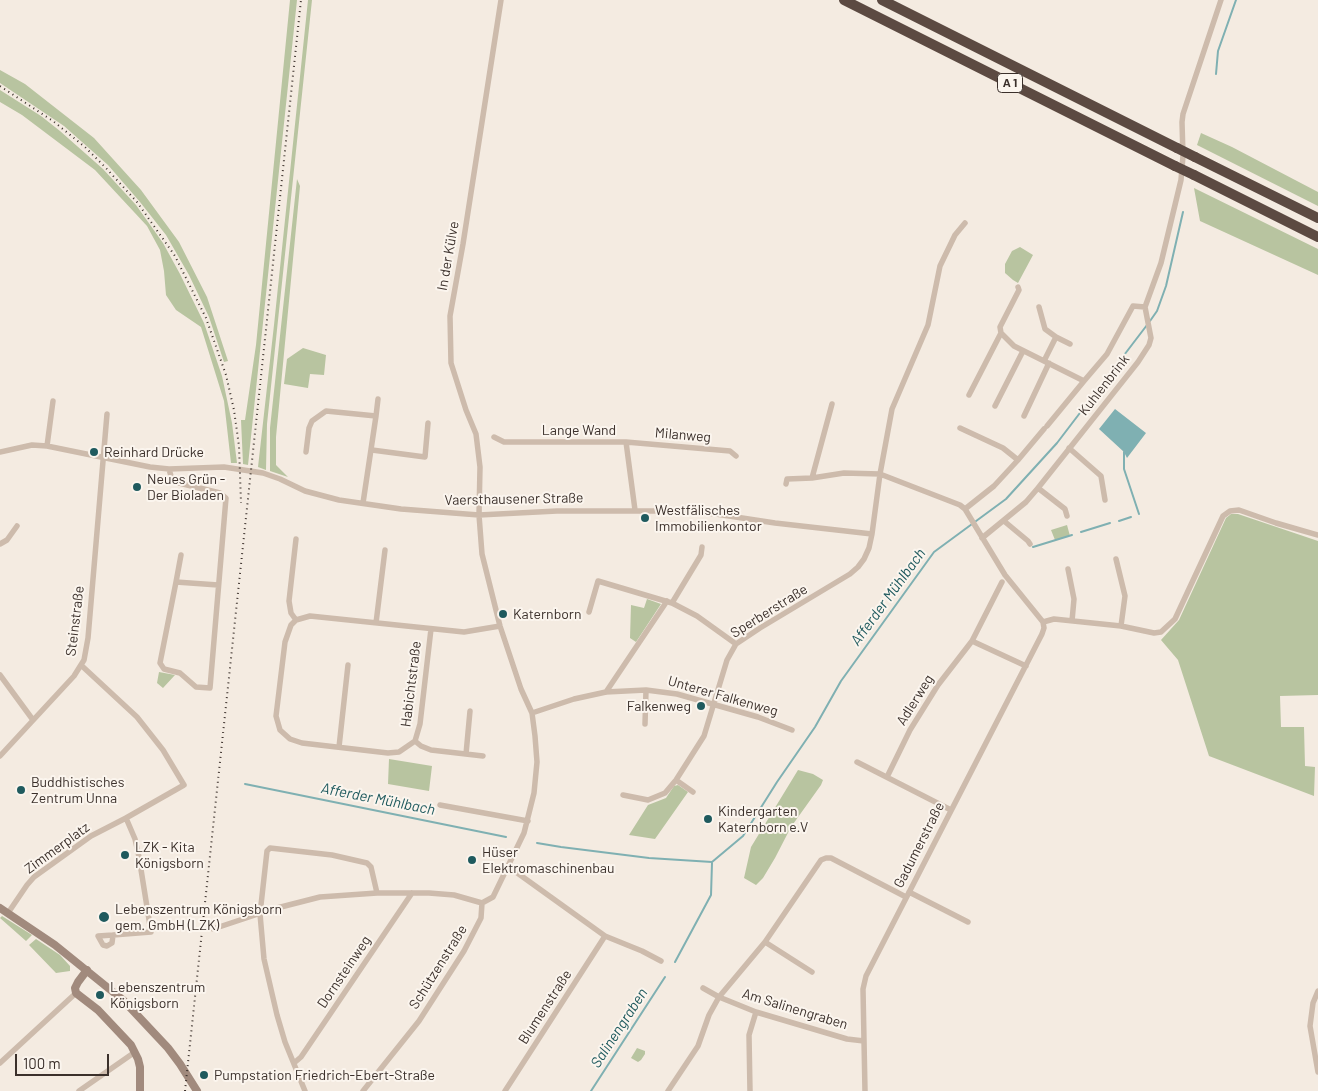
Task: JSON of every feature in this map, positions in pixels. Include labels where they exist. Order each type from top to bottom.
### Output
[{"type":"highway","name":"A 1","points":[[844,0],[1318,237]]},
{"type":"highway","name":"A 1","points":[[882,0],[1318,218]]},
{"type":"main road","points":[[0,908],[55,944],[123,1000],[156,1034],[180,1064],[197,1091]]},
{"type":"main road","points":[[88,970],[78,982],[75,988],[76,993],[98,1010],[123,1036],[135,1052],[140,1068],[140,1091]]},
{"type":"street","name":"In der Külve","points":[[479,514],[479,451],[476,434],[451,363],[450,316],[501,0]]},
{"type":"street","points":[[965,509],[994,486],[1018,460],[1107,354],[1134,306],[1145,306],[1161,263],[1181,180],[1183,114],[1221,0]]},
{"type":"street","name":"Sperberstraße","points":[[622,795],[648,800],[665,793],[676,780],[704,736],[727,660],[736,644],[850,574],[864,559],[872,534],[880,474],[892,409],[928,325],[940,266],[955,235],[965,223]]},
{"type":"street","points":[[1018,287],[1019,290],[1000,327],[1001,333],[1014,346],[1084,381]]},
{"type":"street","name":"Kuhlenbrink","points":[[982,538],[1026,502],[1138,362],[1149,345],[1150,332],[1145,306]]},
{"type":"street","points":[[1039,307],[1045,329],[1056,338],[1070,344]]},
{"type":"street","points":[[969,395],[1001,333]]},
{"type":"street","points":[[1024,416],[1056,338]]},
{"type":"street","points":[[995,406],[1023,351]]},
{"type":"street","points":[[363,503],[378,399]]},
{"type":"street","points":[[47,446],[53,401]]},
{"type":"street","points":[[812,478],[832,404]]},
{"type":"street","points":[[306,452],[309,428],[312,421],[326,411],[376,416]]},
{"type":"street","points":[[103,458],[107,414]]},
{"type":"street","points":[[372,450],[425,457],[428,423]]},
{"type":"street","points":[[960,428],[1003,448],[1018,460]]},
{"type":"street","name":"Lange Wand","points":[[494,437],[504,442],[626,442],[635,510]]},
{"type":"street","name":"Milanweg","points":[[626,442],[730,452],[736,456]]},
{"type":"street","name":"Vaersthausener Straße","points":[[0,452],[32,445],[47,446],[169,469],[234,468],[263,473],[324,497],[401,509],[479,514],[635,510],[708,513],[872,534]]},
{"type":"street","points":[[1069,448],[1101,476],[1105,500]]},
{"type":"street","name":"Steinstraße","points":[[0,756],[82,666],[88,638],[103,458]]},
{"type":"street","points":[[169,469],[172,480],[175,482],[220,493],[226,498],[210,688],[196,686],[180,673],[164,669],[160,663],[180,555]]},
{"type":"street","points":[[786,484],[786,479],[844,474],[880,474],[953,502],[965,509],[1005,574],[1043,622],[1054,619],[1121,626],[1154,633],[1161,632],[1175,619],[1223,516],[1230,510],[1239,510],[1276,524],[1318,535]]},
{"type":"street","points":[[1038,488],[1065,510],[1067,516]]},
{"type":"street","points":[[213,929],[272,909],[320,897],[377,893],[412,893],[454,895],[482,903],[493,897],[519,846],[528,822],[534,793],[537,762],[536,736],[532,713],[500,626],[482,554],[479,514]]},
{"type":"street","points":[[1004,521],[1030,544]]},
{"type":"street","points":[[0,544],[7,540],[17,526]]},
{"type":"street","points":[[296,539],[289,600],[291,613],[296,620]]},
{"type":"street","points":[[606,692],[670,602],[701,555],[702,547]]},
{"type":"street","points":[[376,623],[385,550]]},
{"type":"street","points":[[1116,559],[1125,596],[1121,626]]},
{"type":"street","points":[[1068,569],[1074,599],[1072,621]]},
{"type":"street","points":[[589,612],[598,581],[670,602],[698,616],[736,644]]},
{"type":"street","points":[[176,582],[218,585]]},
{"type":"street","name":"Adlerweg","points":[[887,777],[910,730],[938,685],[972,641],[1002,582]]},
{"type":"street","name":"Habichtstraße","points":[[431,630],[420,724],[415,741],[405,749],[394,753],[339,748],[295,741],[285,735],[277,723],[276,716],[286,636],[291,625],[296,620],[315,616],[431,630],[464,632],[500,626]]},
{"type":"street","name":"Gadumerstraße","points":[[865,1091],[864,981],[950,810],[1042,634],[1043,622]]},
{"type":"street","points":[[972,641],[1026,666]]},
{"type":"street","points":[[339,748],[348,665]]},
{"type":"street","name":"Zimmerplatz","points":[[8,912],[26,885],[34,877],[91,836],[184,785],[163,750],[137,717],[82,666]]},
{"type":"street","points":[[0,675],[33,720]]},
{"type":"street","name":"Unterer Falkenweg","points":[[532,713],[574,699],[606,692],[646,690],[677,694],[758,717],[792,730]]},
{"type":"street","name":"Unterer Falkenweg","points":[[644,724],[646,690]]},
{"type":"street","points":[[466,754],[470,711]]},
{"type":"street","name":"Habichtstraße","points":[[415,741],[431,750],[483,756]]},
{"type":"street","points":[[857,762],[950,810]]},
{"type":"street","points":[[676,780],[693,792]]},
{"type":"street","points":[[440,805],[528,822]]},
{"type":"street","points":[[113,935],[151,932],[139,857],[135,839],[126,818]]},
{"type":"street","points":[[305,1091],[277,1015],[264,959],[260,914],[267,851],[270,848],[332,855],[366,863],[371,866],[377,893]]},
{"type":"street","points":[[668,1091],[698,1046],[708,1016],[719,997],[765,942],[821,860],[831,858],[968,922]]},
{"type":"street","points":[[509,866],[606,936],[661,961]]},
{"type":"street","name":"Dornsteinweg","points":[[294,1063],[301,1057],[412,893]]},
{"type":"street","name":"Schützenstraße","points":[[363,1091],[419,1020],[464,951],[481,918],[482,903]]},
{"type":"street","name":"Blumenstraße","points":[[505,1091],[606,936]]},
{"type":"street","points":[[765,942],[812,972]]},
{"type":"street","name":"Am Salinengraben","points":[[703,988],[719,997],[756,1012],[847,1039],[864,1041]]},
{"type":"street","points":[[1318,991],[1313,1003],[1310,1026],[1318,1072]]},
{"type":"street","points":[[0,1063],[76,993]]},
{"type":"street","points":[[750,1091],[749,1035],[756,1012]]},
{"type":"street","points":[[79,1091],[135,1052]]},
{"type":"green space","points":[[290,0],[297,0],[248,465],[243,464],[241,420],[245,420],[256,345]]},
{"type":"green space","points":[[308,0],[312,0],[267,424],[266,470],[258,467]]},
{"type":"green space","points":[[0,70],[25,84],[94,138],[141,190],[179,242],[207,297],[228,361],[224,362],[209,317],[189,275],[166,235],[108,165],[64,126],[0,83]]},
{"type":"green space","points":[[0,90],[41,116],[103,169],[136,205],[163,243],[204,323],[222,376],[232,423],[237,463],[231,463],[224,401],[201,327],[176,310],[166,295],[160,250],[147,226],[95,170],[22,115],[0,102]]},
{"type":"green space","points":[[1201,133],[1318,192],[1318,206],[1197,145]]},
{"type":"green space","points":[[297,179],[300,186],[276,437],[276,465],[288,477],[270,471],[270,428]]},
{"type":"green space","points":[[1194,188],[1318,249],[1318,275],[1200,221]]},
{"type":"green space","points":[[1020,247],[1033,255],[1018,283],[1005,273],[1005,264],[1012,251]]},
{"type":"green space","points":[[303,348],[326,355],[324,375],[310,374],[308,388],[284,384],[287,359]]},
{"type":"green space","points":[[1231,514],[1238,514],[1318,541],[1318,695],[1280,696],[1281,727],[1304,727],[1305,766],[1315,767],[1314,796],[1209,756],[1178,660],[1161,640],[1179,620],[1226,518]]},
{"type":"green space","points":[[1067,525],[1070,536],[1055,540],[1051,530]]},
{"type":"green space","points":[[647,599],[661,604],[636,642],[630,638],[631,605],[644,608]]},
{"type":"green space","points":[[159,672],[175,675],[163,688],[157,683]]},
{"type":"green space","points":[[389,759],[432,766],[429,791],[388,784]]},
{"type":"green space","points":[[798,770],[813,774],[823,780],[791,827],[763,878],[756,885],[744,878],[751,847]]},
{"type":"green space","points":[[678,785],[688,792],[655,839],[629,835],[648,805],[666,798],[674,786]]},
{"type":"green space","points":[[2,916],[32,935],[26,941],[0,918]]},
{"type":"green space","points":[[36,939],[60,955],[70,966],[70,971],[56,973],[29,945]]},
{"type":"green space","points":[[637,1048],[645,1051],[645,1054],[638,1062],[631,1058]]},
{"type":"water","points":[[1115,409],[1146,433],[1127,458],[1124,452],[1099,429]]},
{"type":"waterway","name":"Afferder Mühlbach","points":[[1216,74],[1218,51],[1236,0]]},
{"type":"waterway","name":"Afferder Mühlbach","points":[[1150,321],[1157,311],[1166,286],[1183,212]]},
{"type":"waterway","name":"Afferder Mühlbach","points":[[537,843],[649,858],[712,862],[743,836],[815,727],[841,681],[934,552],[1006,499],[1057,443],[1147,325]]},
{"type":"waterway","points":[[1124,452],[1124,469],[1139,514]]},
{"type":"waterway","points":[[1119,521],[1131,517]]},
{"type":"waterway","points":[[1081,532],[1110,523]]},
{"type":"waterway","points":[[1033,547],[1072,535]]},
{"type":"waterway","name":"Afferder Mühlbach","points":[[245,784],[506,837]]},
{"type":"waterway","name":"Salinengraben","points":[[675,962],[711,895],[712,863]]},
{"type":"waterway","name":"Salinengraben","points":[[591,1091],[665,977]]},
{"type":"railway","points":[[185,1091],[301,0]]},
{"type":"railway","points":[[0,86],[53,121],[85,147],[137,202],[175,256],[206,318],[226,375],[234,410],[239,446],[241,503]]},
{"type":"place","name":"Reinhard Drücke","points":[[94,452]]},
{"type":"place","name":"Neues Grün - Der Bioladen","points":[[137,487]]},
{"type":"place","name":"Westfälisches Immobilienkontor","points":[[645,518]]},
{"type":"place","name":"Katernborn","points":[[503,614]]},
{"type":"place","name":"Falkenweg","points":[[701,706]]},
{"type":"place","name":"Buddhistisches Zentrum Unna","points":[[21,790]]},
{"type":"place","name":"Kindergarten Katernborn e.V","points":[[708,819]]},
{"type":"place","name":"LZK - Kita Königsborn","points":[[125,855]]},
{"type":"place","name":"Hüser Elektromaschinenbau","points":[[472,860]]},
{"type":"place","name":"Lebenszentrum Königsborn gem. GmbH (LZK)","points":[[104,917]]},
{"type":"place","name":"Lebenszentrum Königsborn","points":[[100,995]]},
{"type":"place","name":"Pumpstation Friedrich-Ebert-Straße","points":[[204,1075]]}]
